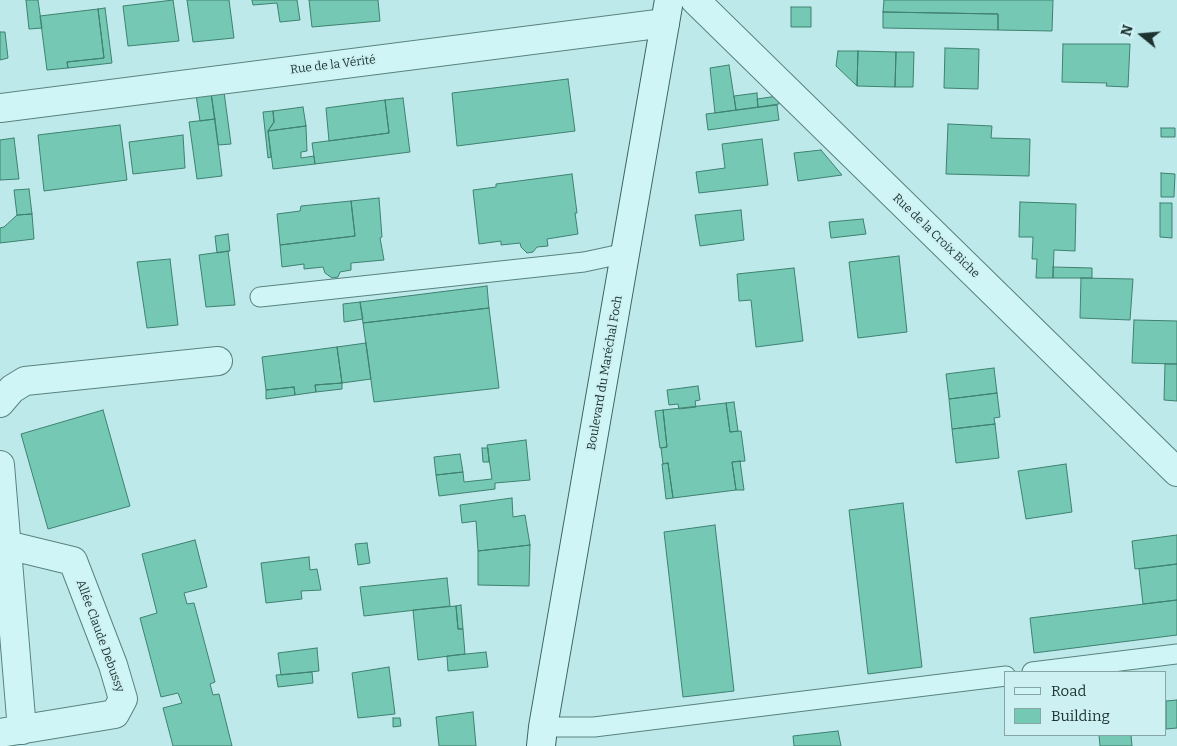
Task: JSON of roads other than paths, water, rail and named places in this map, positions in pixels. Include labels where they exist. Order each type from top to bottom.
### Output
[{"type":"street","name":"Rue de la Croix Biche","points":[[695,0],[1177,472]]},
{"type":"street","name":"Rue de la Vérité","points":[[0,108],[667,11]]},
{"type":"street","name":"Boulevard du Maréchal Foch","points":[[542,737],[667,11]]},
{"type":"street","points":[[0,403],[12,389],[25,381],[218,361]]},
{"type":"street","name":"Allée Claude Debussy","points":[[0,465],[7,545],[11,731],[115,714],[123,699],[113,665],[73,561],[7,545]]},
{"type":"lane","points":[[260,297],[584,262],[626,253]]},
{"type":"lane","points":[[1040,671],[1177,654]]},
{"type":"lane","points":[[542,737],[594,727],[1004,676]]}]
